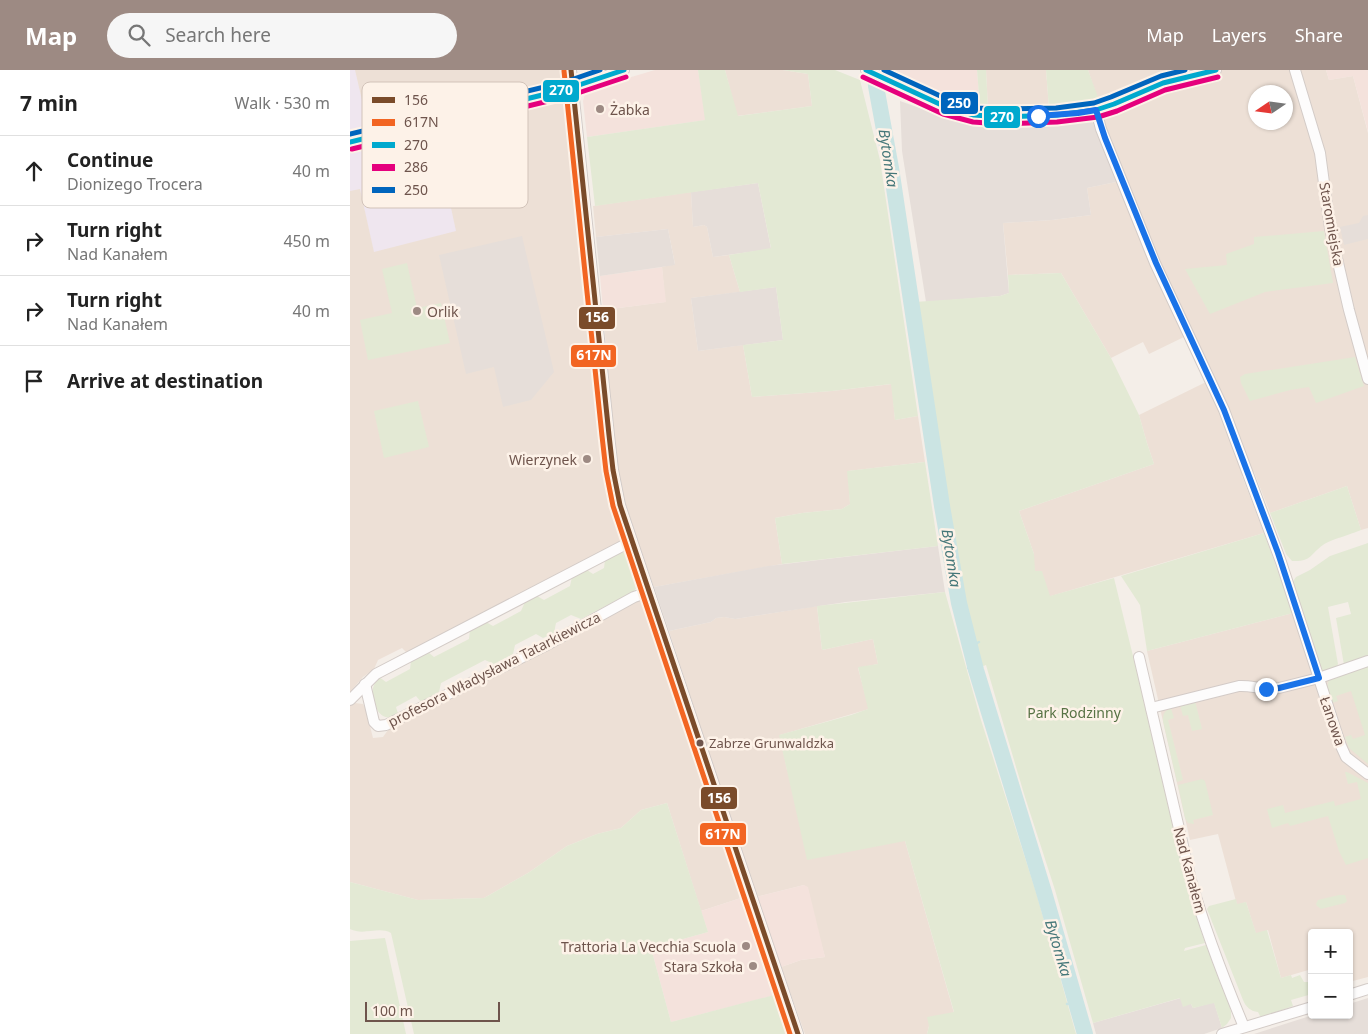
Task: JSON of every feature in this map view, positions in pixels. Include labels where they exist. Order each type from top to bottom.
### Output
[{"type":"street","points":[[571,70],[613,470],[620,505],[798,1034]]},
{"type":"street","points":[[528,98],[573,87],[624,70]]},
{"type":"street","points":[[866,70],[946,108],[974,115],[1001,117],[1038,116],[1096,110],[1163,83],[1216,70]]},
{"type":"street","name":"Staromiejska","points":[[1296,70],[1320,153],[1330,228],[1348,310],[1368,379]]},
{"type":"street","points":[[1096,110],[1105,138],[1156,263],[1224,410],[1286,575],[1319,678],[1272,689],[1239,686],[1151,708]]},
{"type":"street","points":[[350,700],[376,674],[632,541]]},
{"type":"street","name":"profesora Władysława Tatarkiewicza","points":[[365,684],[374,722],[378,726],[386,725],[545,646],[634,597],[649,592]]},
{"type":"street","name":"Nad Kanałem","points":[[1139,657],[1198,906],[1244,1027]]},
{"type":"street","name":"Łanowa","points":[[1368,662],[1319,678],[1346,757],[1368,774]]},
{"type":"street","points":[[1353,994],[1368,989]]},
{"type":"street","points":[[1222,1034],[1308,1007]]},
{"type":"shaded area","points":[[350,70],[566,70],[566,83],[528,94],[528,82],[362,82],[362,135],[350,138]]},
{"type":"shaded area","points":[[350,70],[355,70],[362,100],[362,128],[350,131]]},
{"type":"shaded area","points":[[655,70],[698,70],[706,120],[587,137],[583,101],[585,94],[601,86]]},
{"type":"shaded area","points":[[725,70],[783,70],[808,74],[812,106],[737,116]]},
{"type":"shaded area","points":[[883,70],[977,70],[980,108],[969,108],[950,103]]},
{"type":"shaded area","points":[[986,70],[1046,70],[1049,108],[1098,100],[1088,70],[1326,70],[1329,80],[1353,76],[1368,133],[1368,528],[1361,530],[1347,486],[1270,513],[1254,472],[1242,476],[1264,533],[1024,604],[1034,554],[1019,511],[1154,464],[1139,415],[1206,382],[1184,337],[1149,354],[1143,342],[1111,358],[1061,273],[1008,275],[1003,223],[1091,215],[1087,188],[1116,182],[1092,121],[1030,127],[1005,125],[988,108]]},
{"type":"shaded area","points":[[1326,70],[1368,70],[1368,132],[1353,76],[1329,80]]},
{"type":"shaded area","points":[[558,95],[566,96],[571,103],[613,495],[623,532],[622,538],[620,543],[407,653],[402,648],[378,660],[374,669],[363,677],[350,692],[350,147],[362,144],[362,208],[528,208],[529,103]]},
{"type":"shaded area","points":[[900,101],[942,116],[973,123],[1030,127],[1092,121],[1116,182],[1087,188],[1091,215],[1003,223],[1009,293],[1000,296],[926,302],[902,151]]},
{"type":"shaded area","points":[[362,147],[362,198],[360,189],[350,191],[350,150]]},
{"type":"shaded area","points":[[758,183],[771,249],[713,257],[707,227],[704,225],[693,227],[691,192]]},
{"type":"shaded area","points":[[691,192],[693,227],[704,225],[707,227],[713,257],[729,255],[740,292],[691,298],[698,351],[743,345],[752,397],[892,384],[895,420],[918,416],[925,462],[848,471],[850,504],[842,509],[775,518],[782,564],[654,587],[622,500],[614,447],[603,310],[665,302],[662,267],[675,264],[668,229],[596,237],[593,206]]},
{"type":"shaded area","points":[[364,208],[451,208],[456,231],[374,252]]},
{"type":"shaded area","points":[[1368,215],[1368,239],[1344,245],[1340,227],[1359,223],[1363,216]]},
{"type":"shaded area","points":[[668,229],[675,265],[600,276],[596,237]]},
{"type":"shaded area","points":[[522,236],[554,372],[531,400],[503,407],[494,367],[466,374],[439,255]]},
{"type":"shaded area","points":[[662,267],[666,302],[603,310],[600,276]]},
{"type":"shaded area","points":[[776,287],[783,340],[698,351],[691,298]]},
{"type":"shaded area","points":[[938,546],[945,592],[846,602],[735,619],[716,618],[711,622],[669,631],[654,587],[768,566]]},
{"type":"shaded area","points":[[640,600],[648,605],[682,703],[683,718],[692,742],[697,749],[747,896],[701,911],[667,803],[641,810],[621,828],[597,834],[567,846],[528,873],[484,898],[418,900],[350,882],[350,706],[355,703],[363,704],[373,738],[383,737],[388,730]]},
{"type":"shaded area","points":[[817,606],[822,650],[873,639],[878,664],[858,668],[869,709],[780,735],[787,770],[905,841],[954,1013],[929,1026],[927,1034],[805,1034],[781,967],[801,960],[825,957],[804,885],[756,897],[669,631],[711,622],[716,618],[735,619]]},
{"type":"shaded area","points":[[1293,613],[1314,676],[1368,657],[1368,977],[1353,981],[1353,929],[1308,929],[1308,970],[1281,978],[1268,930],[1256,934],[1246,902],[1237,905],[1218,834],[1190,840],[1147,651]]},
{"type":"shaded area","points":[[804,885],[808,887],[825,957],[801,960],[781,967],[756,897]]},
{"type":"shaded area","points":[[747,896],[780,994],[671,1022],[651,948],[708,932],[701,911]]},
{"type":"shaded area","points":[[1181,998],[1191,1004],[1193,1008],[1214,1002],[1222,1028],[1204,1034],[1096,1034],[1093,1023]]},
{"type":"shaded area","points":[[1368,998],[1368,1034],[1254,1034],[1308,1017],[1308,1019],[1353,1019],[1353,1003]]},
{"type":"green space","points":[[698,70],[725,70],[738,116],[812,106],[808,74],[783,70],[835,70],[860,80],[880,160],[918,416],[895,420],[891,384],[752,397],[743,345],[783,340],[776,287],[740,292],[729,255],[771,248],[758,183],[595,206],[587,137],[705,120]]},
{"type":"green space","points":[[977,70],[986,70],[988,108],[980,108]]},
{"type":"green space","points":[[1046,70],[1088,70],[1099,100],[1049,108]]},
{"type":"green space","points":[[1324,231],[1333,283],[1265,292],[1210,314],[1185,269],[1227,265],[1226,254],[1254,244],[1254,237]]},
{"type":"green space","name":"Orlik","points":[[407,263],[417,308],[441,303],[450,343],[368,360],[360,320],[392,313],[382,269]]},
{"type":"green space","name":"Park Rodzinny","points":[[1061,273],[1111,358],[1139,415],[1154,464],[1019,511],[1034,554],[1035,571],[1042,571],[1050,596],[1114,578],[1188,889],[1205,943],[1185,948],[1184,951],[1206,945],[1231,1012],[1231,1018],[1222,1028],[1214,1003],[1193,1008],[1191,1004],[1183,1007],[1180,998],[1093,1023],[1055,890],[986,665],[981,667],[965,612],[915,302],[1000,296],[1009,293],[1008,275]]},
{"type":"green space","points":[[1355,357],[1364,386],[1316,403],[1309,387],[1250,401],[1241,383],[1240,377],[1245,374]]},
{"type":"green space","points":[[418,401],[429,447],[384,458],[374,411]]},
{"type":"green space","points":[[925,462],[938,546],[782,564],[775,518],[842,509],[850,504],[847,471]]},
{"type":"green space","points":[[1347,486],[1361,530],[1326,543],[1307,559],[1292,561],[1286,554],[1270,513]]},
{"type":"green space","points":[[1264,533],[1293,613],[1147,651],[1140,605],[1121,576]]},
{"type":"green space","points":[[1368,543],[1368,656],[1344,665],[1336,618],[1351,614],[1348,602],[1328,607],[1338,664],[1335,669],[1323,672],[1292,583],[1296,577],[1330,556]]},
{"type":"green space","points":[[625,552],[630,555],[638,583],[634,591],[581,619],[571,615],[556,623],[554,633],[543,638],[536,634],[515,645],[513,654],[494,664],[485,660],[441,683],[439,692],[421,702],[416,696],[396,707],[398,714],[392,717],[386,717],[378,711],[375,706],[373,687],[379,677],[386,682],[410,669],[411,661],[428,652],[434,657],[469,639],[470,630],[486,622],[493,626],[521,611],[525,602],[537,596],[544,600],[570,586],[572,577],[587,570],[593,574],[604,568],[605,560]]},
{"type":"green space","points":[[945,592],[980,717],[1036,892],[1076,1034],[927,1034],[929,1026],[927,1017],[954,1012],[905,841],[807,860],[779,735],[868,709],[858,667],[878,664],[873,639],[822,650],[817,606]]},
{"type":"green space","points":[[1368,666],[1368,764],[1349,748],[1345,737],[1351,735],[1353,739],[1365,735],[1351,691],[1336,696],[1338,701],[1332,703],[1327,687],[1329,680]]},
{"type":"green space","points":[[1195,701],[1202,729],[1192,731],[1188,715],[1183,716],[1180,705]]},
{"type":"green space","points":[[1171,708],[1174,718],[1168,720],[1183,780],[1177,782],[1163,721],[1164,713]]},
{"type":"green space","points":[[1345,772],[1368,783],[1368,858],[1346,865],[1339,851],[1328,816],[1290,826],[1288,823],[1272,828],[1267,809],[1283,805],[1285,813],[1334,801],[1335,806],[1361,799],[1357,782],[1348,784]]},
{"type":"green space","points":[[1202,779],[1205,781],[1213,815],[1193,820],[1194,824],[1188,823],[1185,818],[1178,785]]},
{"type":"green space","points":[[667,803],[708,932],[651,948],[671,1022],[774,995],[787,1034],[414,1034],[391,933],[381,930],[360,932],[350,929],[350,882],[418,900],[484,898],[528,873],[567,846],[597,834],[621,828],[641,810]]},
{"type":"green space","points":[[1345,895],[1347,901],[1345,903],[1321,909],[1316,904],[1318,900]]},
{"type":"green space","points":[[1236,899],[1237,904],[1246,902],[1256,933],[1267,930],[1281,978],[1291,975],[1292,978],[1300,975],[1304,982],[1308,982],[1308,995],[1291,1000],[1293,1006],[1264,1016],[1260,1016],[1258,1012],[1247,1007],[1207,909],[1209,906]]},
{"type":"green space","points":[[385,938],[406,1034],[350,1034],[350,941]]},
{"type":"waterway","name":"Bytomka","points":[[875,70],[942,506],[959,603],[976,670],[1085,1034]]},
{"type":"waterway","points":[[970,647],[979,642]]},
{"type":"waterway","name":"Bytomka","points":[[968,668],[976,670]]},
{"type":"waterway","points":[[1067,1004],[1076,1002]]},
{"type":"transit line","name":"156","points":[[571,70],[609,435],[620,505],[798,1034]]},
{"type":"transit line","name":"250","points":[[528,91],[565,82],[600,70]]},
{"type":"transit line","name":"270","points":[[528,99],[567,89],[624,70]]},
{"type":"transit line","name":"270","points":[[866,70],[946,107],[974,115],[1001,117],[1057,115],[1096,110],[1163,83],[1216,70]]},
{"type":"transit line","name":"250","points":[[884,70],[949,100],[975,108],[1001,109],[1056,108],[1094,103],[1161,76],[1185,70]]},
{"type":"transit line","name":"617N","points":[[564,71],[602,436],[613,506],[790,1034]]},
{"type":"transit line","name":"286","points":[[528,106],[569,96],[626,77]]},
{"type":"transit line","name":"286","points":[[863,77],[943,114],[973,122],[1001,124],[1057,122],[1098,117],[1117,111],[1165,90],[1218,77]]},
{"type":"transit line","name":"250","points":[[350,134],[362,131]]},
{"type":"transit line","name":"270","points":[[350,142],[362,139]]},
{"type":"transit line","name":"286","points":[[352,149],[362,147]]},
{"type":"place","name":"Żabka","points":[[600,109]]},
{"type":"place","name":"Orlik","points":[[417,311]]},
{"type":"place","name":"Wierzynek","points":[[587,459]]},
{"type":"place","name":"Zabrze Grunwaldzka","points":[[700,743]]},
{"type":"place","name":"Trattoria La Vecchia Scuola","points":[[746,946]]},
{"type":"place","name":"Stara Szkoła","points":[[753,966]]},
{"type":"route","points":[[1038,116],[1096,110],[1105,138],[1156,263],[1224,410],[1278,553],[1319,678],[1279,688],[1266,689]]}]
